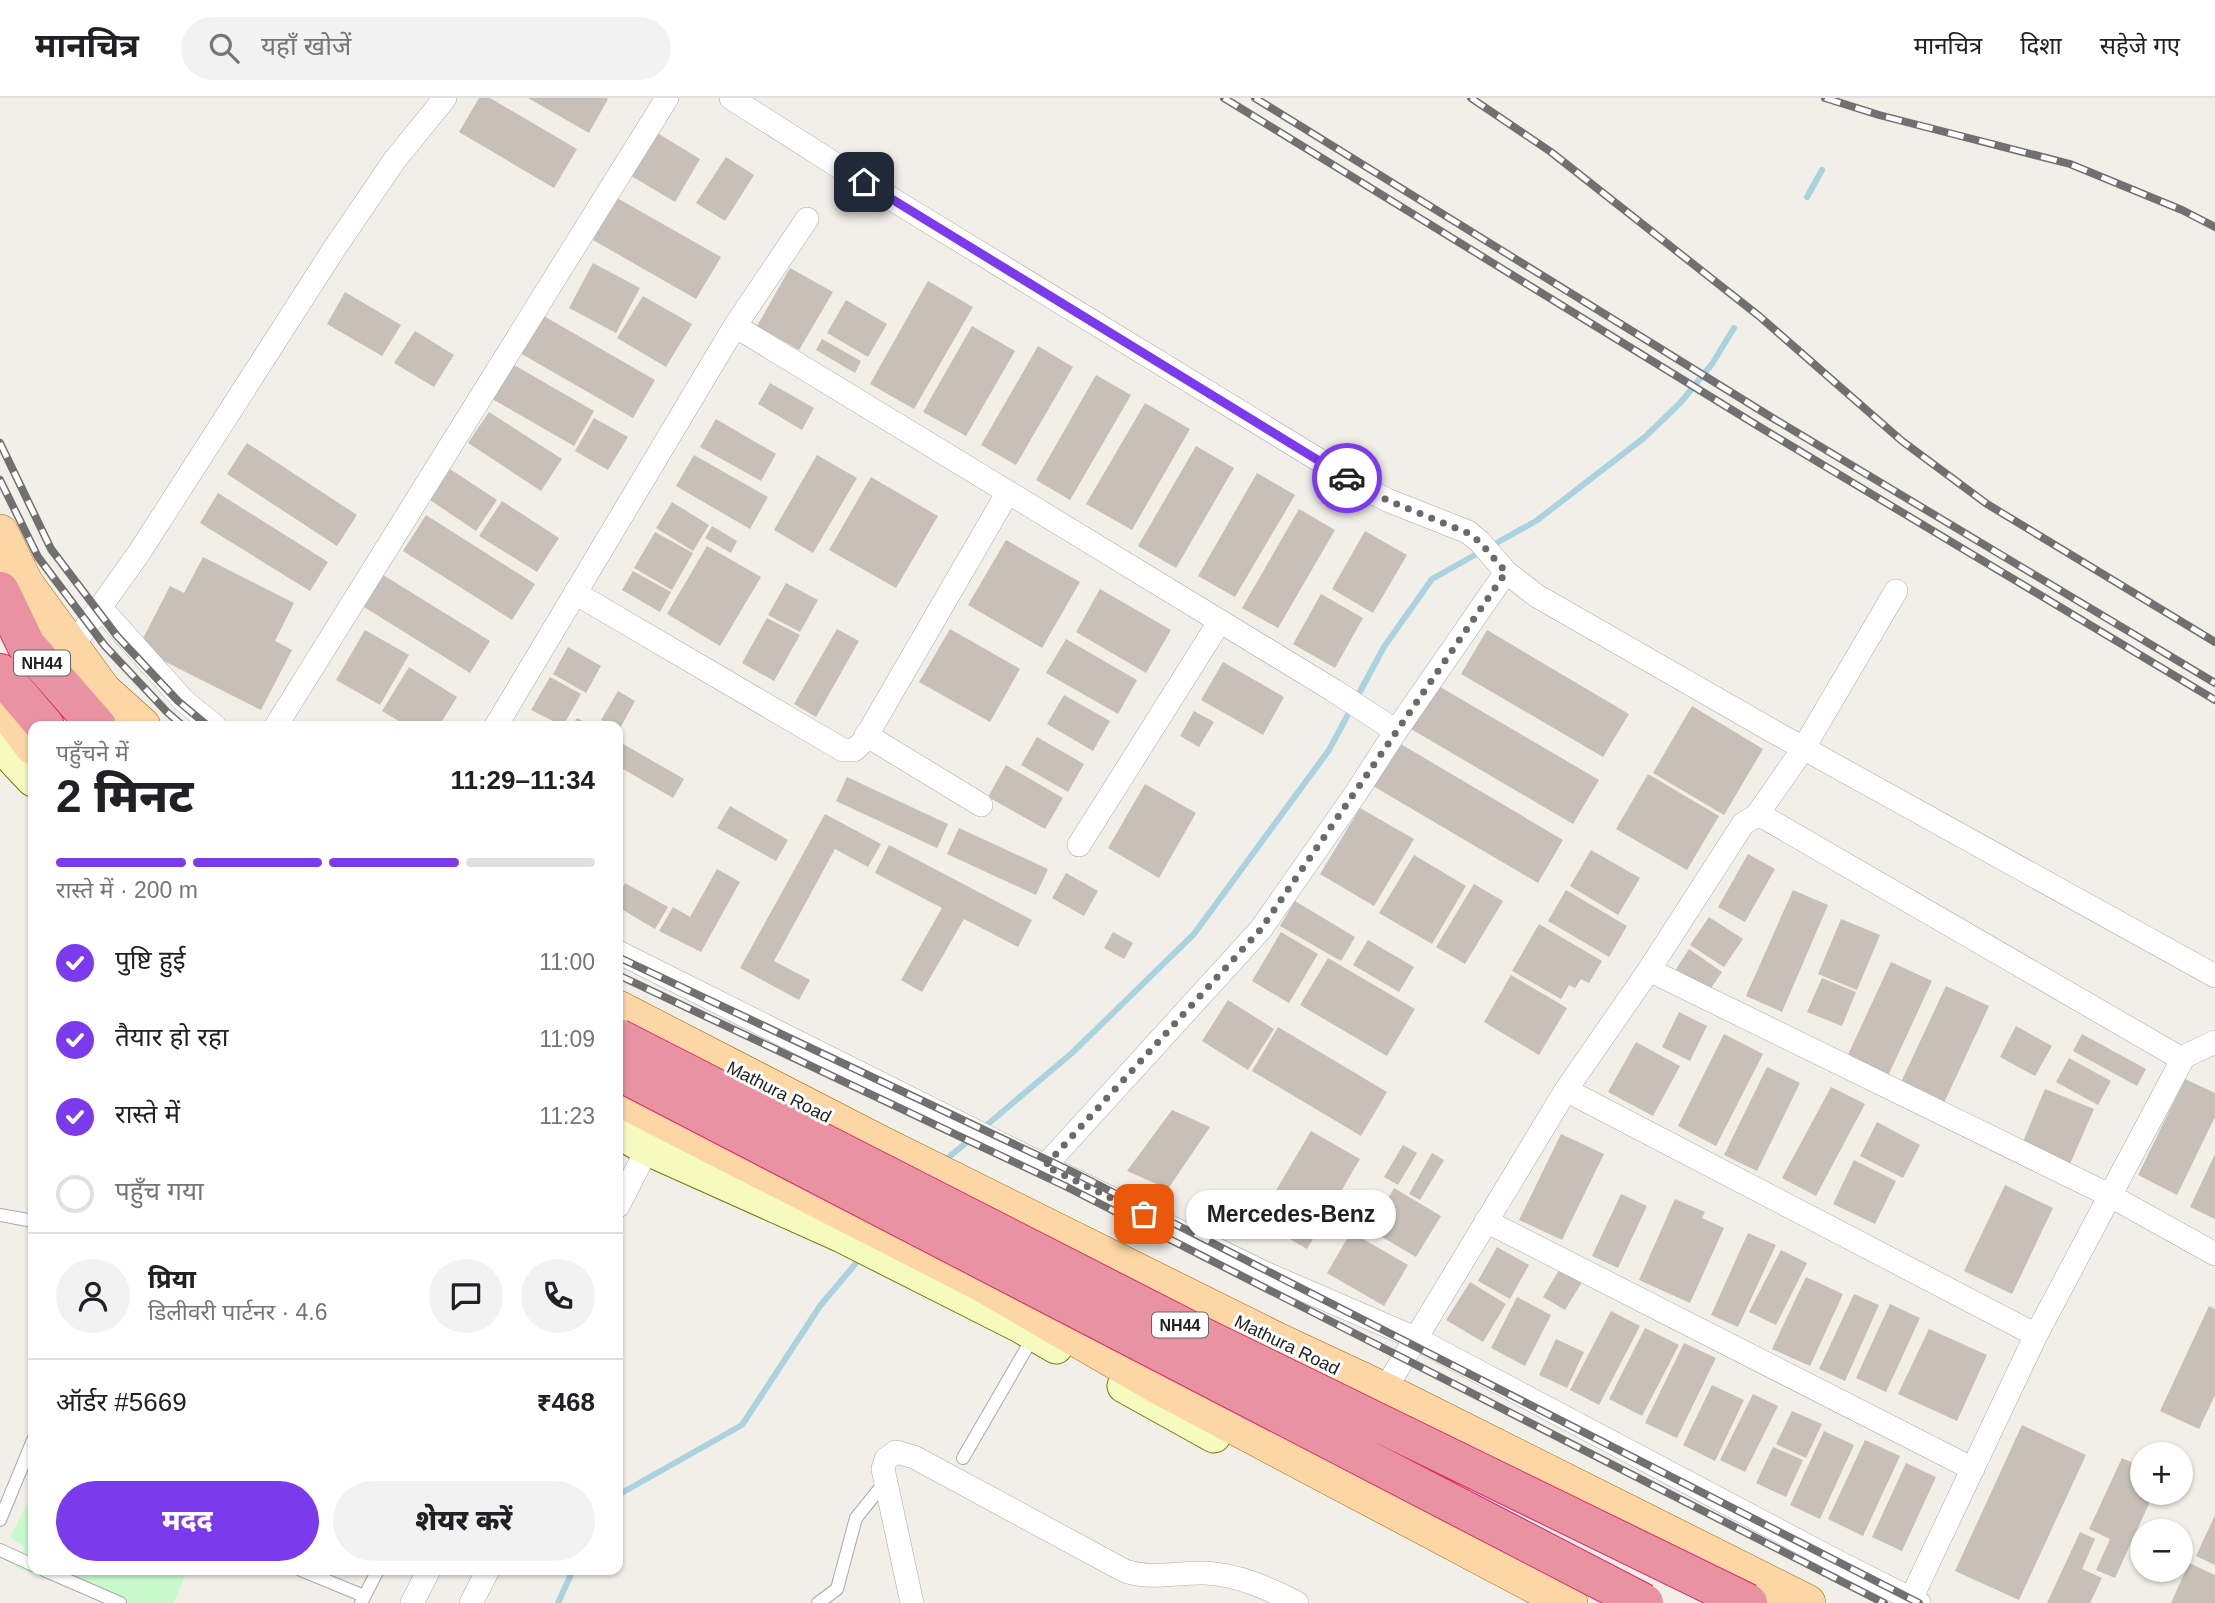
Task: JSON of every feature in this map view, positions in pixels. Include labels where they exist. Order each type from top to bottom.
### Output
[{"type":"highway","name":"NH44","points":[[0,591],[26,645],[93,721]]},
{"type":"highway","name":"NH44","points":[[0,673],[19,748]]},
{"type":"highway","name":"Mathura Road","points":[[623,1041],[1207,1339],[1748,1603]]},
{"type":"highway","name":"NH44","points":[[623,1074],[1644,1603]]},
{"type":"main road","points":[[0,533],[24,584],[103,691],[136,721]]},
{"type":"main road","points":[[0,702],[19,748]]},
{"type":"main road","name":"Mathura Road","points":[[623,1012],[933,1170],[1279,1342],[1384,1391],[1807,1603]]},
{"type":"main road","points":[[751,1165],[792,1098]]},
{"type":"main road","points":[[623,1102],[655,1134],[751,1165],[873,1239],[982,1283],[1161,1387],[1569,1603]]},
{"type":"street","points":[[71,648],[139,553],[334,249],[394,161],[445,98]]},
{"type":"street","points":[[279,721],[667,98]]},
{"type":"street","points":[[731,98],[1334,470],[1387,500],[1458,527],[1485,548],[1506,572],[1537,596],[1803,749],[2215,976]]},
{"type":"street","points":[[499,721],[735,326],[807,219]]},
{"type":"street","points":[[735,326],[1388,726]]},
{"type":"street","points":[[575,593],[843,750],[854,750],[866,736],[1008,492]]},
{"type":"street","points":[[1045,1166],[1261,929],[1356,793],[1388,726],[1506,572]]},
{"type":"street","points":[[1384,1391],[1566,1090],[1649,970],[1743,824],[1757,815],[1803,749],[1896,591]]},
{"type":"street","points":[[100,607],[184,701],[209,721]]},
{"type":"street","points":[[1079,845],[1220,621]]},
{"type":"street","points":[[866,736],[981,805]]},
{"type":"street","points":[[1757,815],[2179,1059]]},
{"type":"street","points":[[623,955],[974,1132],[1267,1274],[1415,1338],[1915,1601],[2036,1335],[2180,1066],[2179,1059]]},
{"type":"street","points":[[1649,970],[2109,1195],[2215,1254]]},
{"type":"street","points":[[2179,1059],[2215,1042]]},
{"type":"street","points":[[1566,1090],[2036,1335]]},
{"type":"street","points":[[623,1132],[655,1134],[873,1239],[1164,1409],[1269,1464],[1301,1461]]},
{"type":"street","points":[[623,1196],[655,1134]]},
{"type":"street","points":[[1486,1221],[1973,1469]]},
{"type":"street","points":[[912,1603],[883,1469],[886,1459],[896,1452],[907,1453],[1125,1571],[1158,1577],[1207,1573],[1244,1578],[1297,1603]]},
{"type":"street","points":[[412,1603],[426,1575]]},
{"type":"street","points":[[471,1603],[485,1575]]},
{"type":"lane","points":[[0,1215],[28,1220]]},
{"type":"lane","points":[[963,1458],[1034,1334]]},
{"type":"lane","points":[[0,1520],[28,1452]]},
{"type":"lane","points":[[818,1603],[837,1589],[856,1518],[885,1482]]},
{"type":"lane","points":[[0,1550],[28,1563]]},
{"type":"lane","points":[[56,1575],[120,1603]]},
{"type":"lane","points":[[312,1575],[363,1599],[375,1575]]},
{"type":"green space","points":[[28,1503],[28,1572],[15,1567],[25,1547],[10,1537]]},
{"type":"green space","points":[[36,1575],[185,1575],[174,1603],[110,1603]]},
{"type":"building","points":[[479,98],[490,98],[577,149],[554,188],[459,132]]},
{"type":"building","points":[[528,98],[606,98],[608,99],[589,133]]},
{"type":"building","points":[[654,131],[700,159],[675,202],[628,174]]},
{"type":"building","points":[[726,157],[754,175],[725,221],[696,203]]},
{"type":"building","points":[[617,198],[721,257],[696,299],[593,240]]},
{"type":"building","points":[[593,263],[640,288],[616,333],[569,308]]},
{"type":"building","points":[[790,268],[833,292],[799,350],[757,326]]},
{"type":"building","points":[[928,281],[973,307],[914,409],[870,384]]},
{"type":"building","points":[[345,292],[401,325],[382,356],[327,324]]},
{"type":"building","points":[[643,296],[692,324],[666,367],[617,338]]},
{"type":"building","points":[[846,300],[887,324],[868,357],[827,333]]},
{"type":"building","points":[[542,315],[655,380],[633,418],[520,353]]},
{"type":"building","points":[[972,326],[1015,351],[966,436],[923,412]]},
{"type":"building","points":[[415,331],[454,355],[434,387],[394,363]]},
{"type":"building","points":[[822,339],[861,361],[855,373],[816,350]]},
{"type":"building","points":[[1038,346],[1073,367],[1016,465],[981,445]]},
{"type":"building","points":[[507,361],[594,411],[574,446],[487,396]]},
{"type":"building","points":[[1096,375],[1131,395],[1070,500],[1036,480]]},
{"type":"building","points":[[770,383],[814,408],[802,430],[758,404]]},
{"type":"building","points":[[1145,403],[1190,429],[1132,530],[1086,504]]},
{"type":"building","points":[[489,412],[562,459],[541,491],[468,443]]},
{"type":"building","points":[[594,418],[628,437],[608,470],[575,451]]},
{"type":"building","points":[[716,419],[776,454],[761,481],[700,447]]},
{"type":"building","points":[[247,443],[357,515],[337,546],[227,474]]},
{"type":"building","points":[[1196,446],[1234,468],[1176,568],[1138,546]]},
{"type":"building","points":[[694,455],[768,497],[750,529],[676,486]]},
{"type":"building","points":[[817,455],[857,478],[813,553],[774,530]]},
{"type":"building","points":[[450,469],[497,500],[476,531],[430,500]]},
{"type":"building","points":[[1257,473],[1295,495],[1235,597],[1198,576]]},
{"type":"building","points":[[871,477],[938,516],[896,588],[829,550]]},
{"type":"building","points":[[218,493],[328,562],[310,591],[200,523]]},
{"type":"building","points":[[502,501],[559,538],[537,572],[479,536]]},
{"type":"building","points":[[672,502],[709,525],[693,551],[656,528]]},
{"type":"building","points":[[1299,509],[1335,530],[1278,628],[1242,608]]},
{"type":"building","points":[[426,515],[535,584],[512,620],[403,551]]},
{"type":"building","points":[[712,526],[737,541],[731,553],[705,538]]},
{"type":"building","points":[[1365,531],[1407,555],[1373,613],[1332,589]]},
{"type":"building","points":[[655,532],[693,553],[672,590],[634,568]]},
{"type":"building","points":[[1006,540],[1080,582],[1042,648],[968,605]]},
{"type":"building","points":[[707,546],[761,577],[720,646],[667,614]]},
{"type":"building","points":[[203,557],[294,603],[275,641],[292,650],[261,710],[138,648],[170,586],[184,593]]},
{"type":"building","points":[[375,570],[490,641],[470,673],[356,602]]},
{"type":"building","points":[[633,571],[671,592],[660,612],[622,590]]},
{"type":"building","points":[[786,583],[818,600],[800,632],[768,615]]},
{"type":"building","points":[[1100,589],[1171,630],[1146,673],[1076,632]]},
{"type":"building","points":[[1321,594],[1363,618],[1335,668],[1293,644]]},
{"type":"building","points":[[767,618],[800,635],[774,681],[742,663]]},
{"type":"building","points":[[837,629],[859,641],[816,717],[794,704]]},
{"type":"building","points":[[950,629],[1020,669],[990,722],[919,682]]},
{"type":"building","points":[[365,630],[409,655],[380,705],[336,680]]},
{"type":"building","points":[[1487,630],[1629,714],[1603,757],[1461,674]]},
{"type":"building","points":[[1066,639],[1137,680],[1118,714],[1046,673]]},
{"type":"building","points":[[568,647],[601,666],[586,693],[553,674]]},
{"type":"building","points":[[1223,662],[1284,697],[1263,735],[1201,700]]},
{"type":"building","points":[[409,667],[457,697],[442,721],[399,721],[382,711]]},
{"type":"building","points":[[550,677],[581,694],[566,721],[553,721],[531,710]]},
{"type":"building","points":[[1437,685],[1599,780],[1573,824],[1411,729]]},
{"type":"building","points":[[618,691],[635,701],[623,723],[601,720]]},
{"type":"building","points":[[1064,695],[1110,721],[1093,751],[1047,724]]},
{"type":"building","points":[[1692,706],[1763,749],[1724,815],[1653,773]]},
{"type":"building","points":[[1194,711],[1214,722],[1199,747],[1180,736]]},
{"type":"building","points":[[1037,737],[1084,764],[1068,792],[1021,765]]},
{"type":"building","points":[[1399,743],[1563,840],[1538,883],[1373,786]]},
{"type":"building","points":[[623,744],[684,779],[673,798],[623,769]]},
{"type":"building","points":[[1006,765],[1063,798],[1045,829],[988,797]]},
{"type":"building","points":[[1648,774],[1719,816],[1687,870],[1616,829]]},
{"type":"building","points":[[847,777],[948,824],[937,848],[836,801]]},
{"type":"building","points":[[1145,784],[1196,813],[1159,878],[1108,848]]},
{"type":"building","points":[[730,806],[788,840],[776,861],[717,828]]},
{"type":"building","points":[[1360,808],[1414,839],[1374,906],[1320,874]]},
{"type":"building","points":[[825,814],[881,844],[868,867],[835,849],[774,961],[810,980],[799,1000],[740,968]]},
{"type":"building","points":[[959,828],[1048,869],[1036,895],[947,854]]},
{"type":"building","points":[[889,845],[1032,920],[1018,947],[964,919],[922,992],[901,980],[942,908],[875,873]]},
{"type":"building","points":[[1591,850],[1640,878],[1618,915],[1570,886]]},
{"type":"building","points":[[1748,854],[1775,869],[1745,922],[1718,907]]},
{"type":"building","points":[[1414,855],[1466,886],[1432,944],[1379,913]]},
{"type":"building","points":[[717,869],[740,882],[701,952],[659,931],[673,907],[690,917]]},
{"type":"building","points":[[1066,873],[1098,891],[1084,916],[1052,898]]},
{"type":"building","points":[[625,883],[668,907],[655,929],[623,910]]},
{"type":"building","points":[[1474,884],[1503,901],[1465,964],[1436,947]]},
{"type":"building","points":[[1566,890],[1627,926],[1609,957],[1548,921]]},
{"type":"building","points":[[1793,890],[1828,905],[1782,1012],[1746,996]]},
{"type":"building","points":[[1295,901],[1355,937],[1341,961],[1280,926]]},
{"type":"building","points":[[1709,917],[1743,939],[1724,967],[1690,945]]},
{"type":"building","points":[[1841,919],[1880,935],[1857,990],[1818,974]]},
{"type":"building","points":[[1539,924],[1602,961],[1589,983],[1581,979],[1575,988],[1569,985],[1561,999],[1512,971]]},
{"type":"building","points":[[1113,932],[1133,943],[1124,959],[1104,948]]},
{"type":"building","points":[[1281,932],[1318,954],[1289,1003],[1252,981]]},
{"type":"building","points":[[1368,940],[1414,967],[1399,992],[1353,965]]},
{"type":"building","points":[[1689,949],[1722,972],[1709,991],[1676,969]]},
{"type":"building","points":[[1328,958],[1415,1009],[1387,1056],[1300,1005]]},
{"type":"building","points":[[1891,962],[1932,981],[1887,1078],[1846,1059]]},
{"type":"building","points":[[1511,975],[1567,1008],[1539,1055],[1484,1022]]},
{"type":"building","points":[[1822,978],[1856,992],[1842,1026],[1807,1012]]},
{"type":"building","points":[[1946,986],[1989,1006],[1944,1103],[1901,1082]]},
{"type":"building","points":[[1228,1000],[1274,1029],[1248,1070],[1202,1041]]},
{"type":"building","points":[[1679,1012],[1707,1026],[1690,1061],[1662,1047]]},
{"type":"building","points":[[2016,1026],[2052,1046],[2035,1076],[2000,1057]]},
{"type":"building","points":[[1278,1027],[1387,1092],[1361,1136],[1252,1071]]},
{"type":"building","points":[[1724,1034],[1763,1054],[1716,1146],[1678,1126]]},
{"type":"building","points":[[2082,1034],[2146,1069],[2137,1086],[2073,1051]]},
{"type":"building","points":[[1636,1042],[1680,1066],[1653,1116],[1608,1092]]},
{"type":"building","points":[[2069,1058],[2111,1081],[2098,1105],[2056,1082]]},
{"type":"building","points":[[1767,1067],[1800,1083],[1757,1171],[1724,1155]]},
{"type":"building","points":[[2185,1079],[2215,1093],[2215,1117],[2177,1195],[2138,1175]]},
{"type":"building","points":[[1831,1087],[1865,1104],[1816,1196],[1782,1178]]},
{"type":"building","points":[[2045,1089],[2094,1109],[2067,1171],[2019,1151]]},
{"type":"building","points":[[1172,1110],[1210,1127],[1168,1189],[1127,1171]]},
{"type":"building","points":[[1877,1122],[1920,1145],[1903,1178],[1860,1156]]},
{"type":"building","points":[[1311,1131],[1360,1159],[1307,1249],[1258,1221]]},
{"type":"building","points":[[1561,1134],[1604,1154],[1562,1240],[1519,1220]]},
{"type":"building","points":[[1403,1145],[1417,1153],[1398,1185],[1384,1177]]},
{"type":"building","points":[[1432,1153],[1444,1160],[1420,1200],[1409,1194]]},
{"type":"building","points":[[2215,1154],[2215,1219],[2190,1207]]},
{"type":"building","points":[[1854,1160],[1896,1181],[1875,1224],[1833,1204]]},
{"type":"building","points":[[2005,1185],[2053,1208],[2012,1294],[1964,1271]]},
{"type":"building","points":[[1394,1188],[1441,1216],[1416,1257],[1370,1230]]},
{"type":"building","points":[[1621,1194],[1647,1206],[1618,1268],[1592,1256]]},
{"type":"building","points":[[1675,1199],[1705,1212],[1702,1218],[1724,1228],[1690,1303],[1639,1280]]},
{"type":"building","points":[[1351,1232],[1408,1265],[1384,1306],[1327,1273]]},
{"type":"building","points":[[1748,1233],[1776,1245],[1738,1327],[1711,1315]]},
{"type":"building","points":[[1497,1247],[1529,1265],[1510,1299],[1478,1281]]},
{"type":"building","points":[[1781,1250],[1807,1263],[1776,1325],[1749,1312]]},
{"type":"building","points":[[1562,1265],[1584,1279],[1565,1310],[1543,1297]]},
{"type":"building","points":[[1806,1277],[1843,1294],[1810,1366],[1772,1349]]},
{"type":"building","points":[[1470,1282],[1506,1304],[1483,1342],[1446,1320]]},
{"type":"building","points":[[1854,1294],[1879,1305],[1845,1381],[1819,1369]]},
{"type":"building","points":[[1517,1297],[1551,1315],[1525,1366],[1491,1348]]},
{"type":"building","points":[[1890,1304],[1920,1318],[1886,1392],[1856,1378]]},
{"type":"building","points":[[2209,1306],[2215,1309],[2215,1395],[2199,1429],[2160,1411]]},
{"type":"building","points":[[1611,1311],[1640,1326],[1599,1405],[1570,1390]]},
{"type":"building","points":[[1645,1328],[1679,1345],[1642,1416],[1609,1399]]},
{"type":"building","points":[[1929,1329],[1987,1355],[1957,1421],[1898,1394]]},
{"type":"building","points":[[1556,1339],[1584,1352],[1567,1388],[1539,1375]]},
{"type":"building","points":[[1684,1343],[1716,1358],[1677,1438],[1645,1423]]},
{"type":"building","points":[[1712,1385],[1744,1400],[1715,1461],[1683,1445]]},
{"type":"building","points":[[1753,1394],[1778,1406],[1745,1472],[1720,1460]]},
{"type":"building","points":[[1792,1411],[1822,1424],[1806,1458],[1776,1444]]},
{"type":"building","points":[[2022,1425],[2086,1455],[2019,1600],[1955,1571]]},
{"type":"building","points":[[1824,1431],[1854,1445],[1820,1519],[1790,1505]]},
{"type":"building","points":[[1865,1440],[1900,1456],[1863,1536],[1828,1519]]},
{"type":"building","points":[[1773,1447],[1803,1460],[1786,1497],[1756,1483]]},
{"type":"building","points":[[2122,1458],[2130,1462],[2130,1505],[2148,1505],[2142,1519],[2130,1519],[2130,1545],[2115,1578],[2096,1570],[2110,1539],[2089,1529]]},
{"type":"building","points":[[1906,1463],[1936,1477],[1902,1551],[1872,1537]]},
{"type":"building","points":[[2215,1515],[2215,1565],[2196,1556]]},
{"type":"building","points":[[2080,1532],[2095,1539],[2082,1569],[2102,1578],[2090,1603],[2047,1603]]},
{"type":"building","points":[[2193,1565],[2215,1575],[2215,1603],[2171,1603],[2180,1582],[2193,1582]]},
{"type":"waterway","points":[[1807,197],[1822,170]]},
{"type":"waterway","points":[[1491,546],[1536,521],[1645,437],[1681,402],[1712,364],[1734,328]]},
{"type":"waterway","points":[[1356,699],[1384,647],[1432,579],[1482,551]]},
{"type":"waterway","points":[[982,1129],[1072,1053],[1194,934],[1329,750],[1351,709]]},
{"type":"waterway","points":[[942,1163],[974,1136]]},
{"type":"waterway","points":[[623,1492],[742,1425],[820,1306],[862,1256]]},
{"type":"waterway","points":[[558,1603],[571,1575]]},
{"type":"railway","points":[[1224,98],[1763,429],[2215,700]]},
{"type":"railway","points":[[1255,98],[1771,417],[2215,683]]},
{"type":"railway","points":[[1471,98],[1551,152],[1759,316],[1902,441],[1987,504],[2215,642]]},
{"type":"railway","points":[[1825,98],[1879,115],[2070,164],[2182,210],[2215,227]]},
{"type":"railway","points":[[0,443],[51,549],[117,636],[178,701],[202,721]]},
{"type":"railway","points":[[0,480],[38,557],[105,646],[177,721]]},
{"type":"railway","points":[[623,959],[1073,1172],[1919,1603]]},
{"type":"railway","points":[[623,977],[1065,1186],[1884,1603]]},
{"type":"way so far","points":[[1144,1214],[1045,1166],[1246,948],[1276,910],[1506,572],[1480,542],[1458,527],[1387,500],[1347,478]]},
{"type":"place","name":"Mercedes-Benz","points":[[1144,1214]]},
{"type":"route","points":[[864,182],[1347,478]]}]
